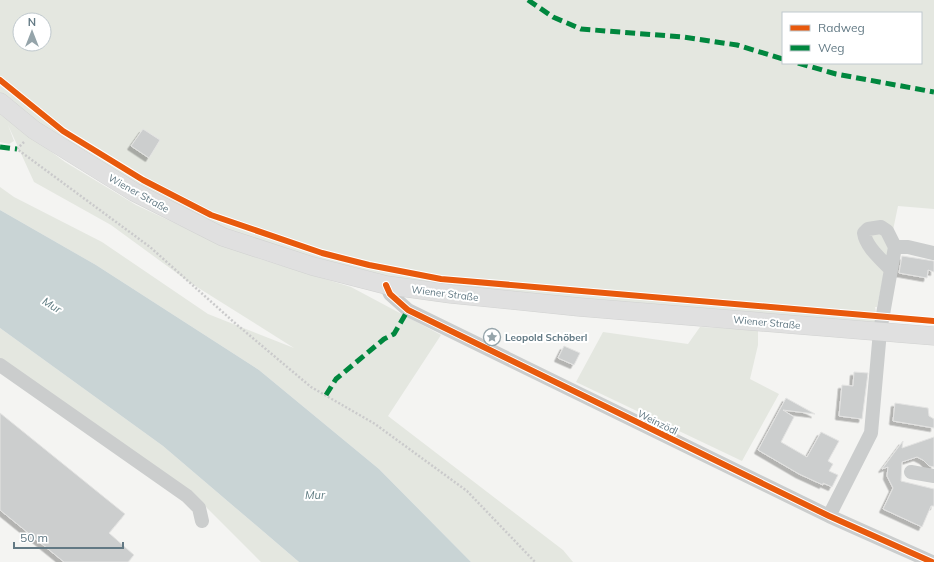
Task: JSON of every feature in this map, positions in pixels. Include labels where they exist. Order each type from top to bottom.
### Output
[{"type":"main road","name":"Wiener Straße","points":[[0,102],[34,130],[134,192],[223,237],[312,266],[386,285],[451,294],[579,307],[934,336]]},
{"type":"street","points":[[828,516],[871,433],[880,331],[891,270],[894,245],[887,230],[881,227],[868,229],[864,233],[864,239],[871,249],[891,270]]},
{"type":"street","points":[[871,249],[894,245],[933,253]]},
{"type":"street","name":"Weinzödl","points":[[386,285],[390,294],[408,310],[828,516],[932,562]]},
{"type":"street","points":[[0,365],[187,496],[199,508],[202,521]]},
{"type":"street","points":[[911,472],[934,476]]},
{"type":"path","points":[[34,130],[17,149],[150,246],[236,324],[311,387],[375,424],[467,491],[535,562]]},
{"type":"shaded area","points":[[0,0],[934,0],[934,209],[898,206],[877,307],[875,307],[880,331],[451,294],[223,237],[0,111]]},
{"type":"shaded area","points":[[0,114],[65,162],[136,205],[185,228],[260,259],[351,287],[441,335],[388,416],[563,550],[573,562],[471,562],[379,469],[259,370],[96,265],[0,210],[0,187],[14,197],[102,242],[208,314],[294,348],[189,282],[111,225],[34,182],[8,125],[14,141],[9,144],[0,142]]},
{"type":"shaded area","points":[[700,327],[758,330],[758,345],[750,379],[779,394],[742,461],[576,382],[603,332],[688,344]]},
{"type":"shaded area","points":[[0,328],[163,446],[299,562],[261,562],[206,507],[110,434],[0,360]]},
{"type":"water","name":"Mur","points":[[0,210],[96,265],[259,370],[379,469],[471,562],[299,562],[163,446],[0,328]]},
{"type":"building","points":[[143,129],[160,140],[149,158],[131,146]]},
{"type":"building","points":[[902,256],[934,261],[934,272],[928,270],[927,278],[899,273]]},
{"type":"building","points":[[564,346],[580,353],[574,365],[558,358]]},
{"type":"building","points":[[854,372],[868,373],[862,419],[839,416],[842,385],[853,386]]},
{"type":"building","points":[[786,398],[815,414],[783,410],[794,417],[781,442],[807,457],[821,432],[839,441],[828,461],[833,464],[829,471],[838,475],[832,487],[823,483],[823,485],[799,474],[758,450]]},
{"type":"building","points":[[895,403],[928,408],[929,416],[934,419],[934,428],[893,421]]},
{"type":"building","points":[[0,413],[125,514],[109,533],[134,555],[128,562],[64,562],[0,510]]},
{"type":"building","points":[[934,437],[934,467],[929,466],[917,457],[902,462],[901,481],[934,489],[934,506],[931,506],[922,527],[883,509],[893,488],[887,476],[888,467],[882,469],[903,441],[902,448]]},
{"type":"marked path","points":[[528,0],[553,17],[581,29],[683,37],[737,45],[782,59]]},
{"type":"marked path","points":[[801,64],[836,74],[934,92]]},
{"type":"marked path","points":[[0,147],[17,149]]},
{"type":"marked path","points":[[326,395],[336,379],[384,339],[394,334],[408,310]]},
{"type":"cycle path","points":[[0,80],[63,131],[143,180],[211,215],[322,253],[369,265],[441,279],[934,321]]},
{"type":"cycle path","points":[[386,285],[390,294],[408,310],[829,516],[932,562]]},
{"type":"place","name":"Leopold Schöberl","points":[[492,337]]}]
